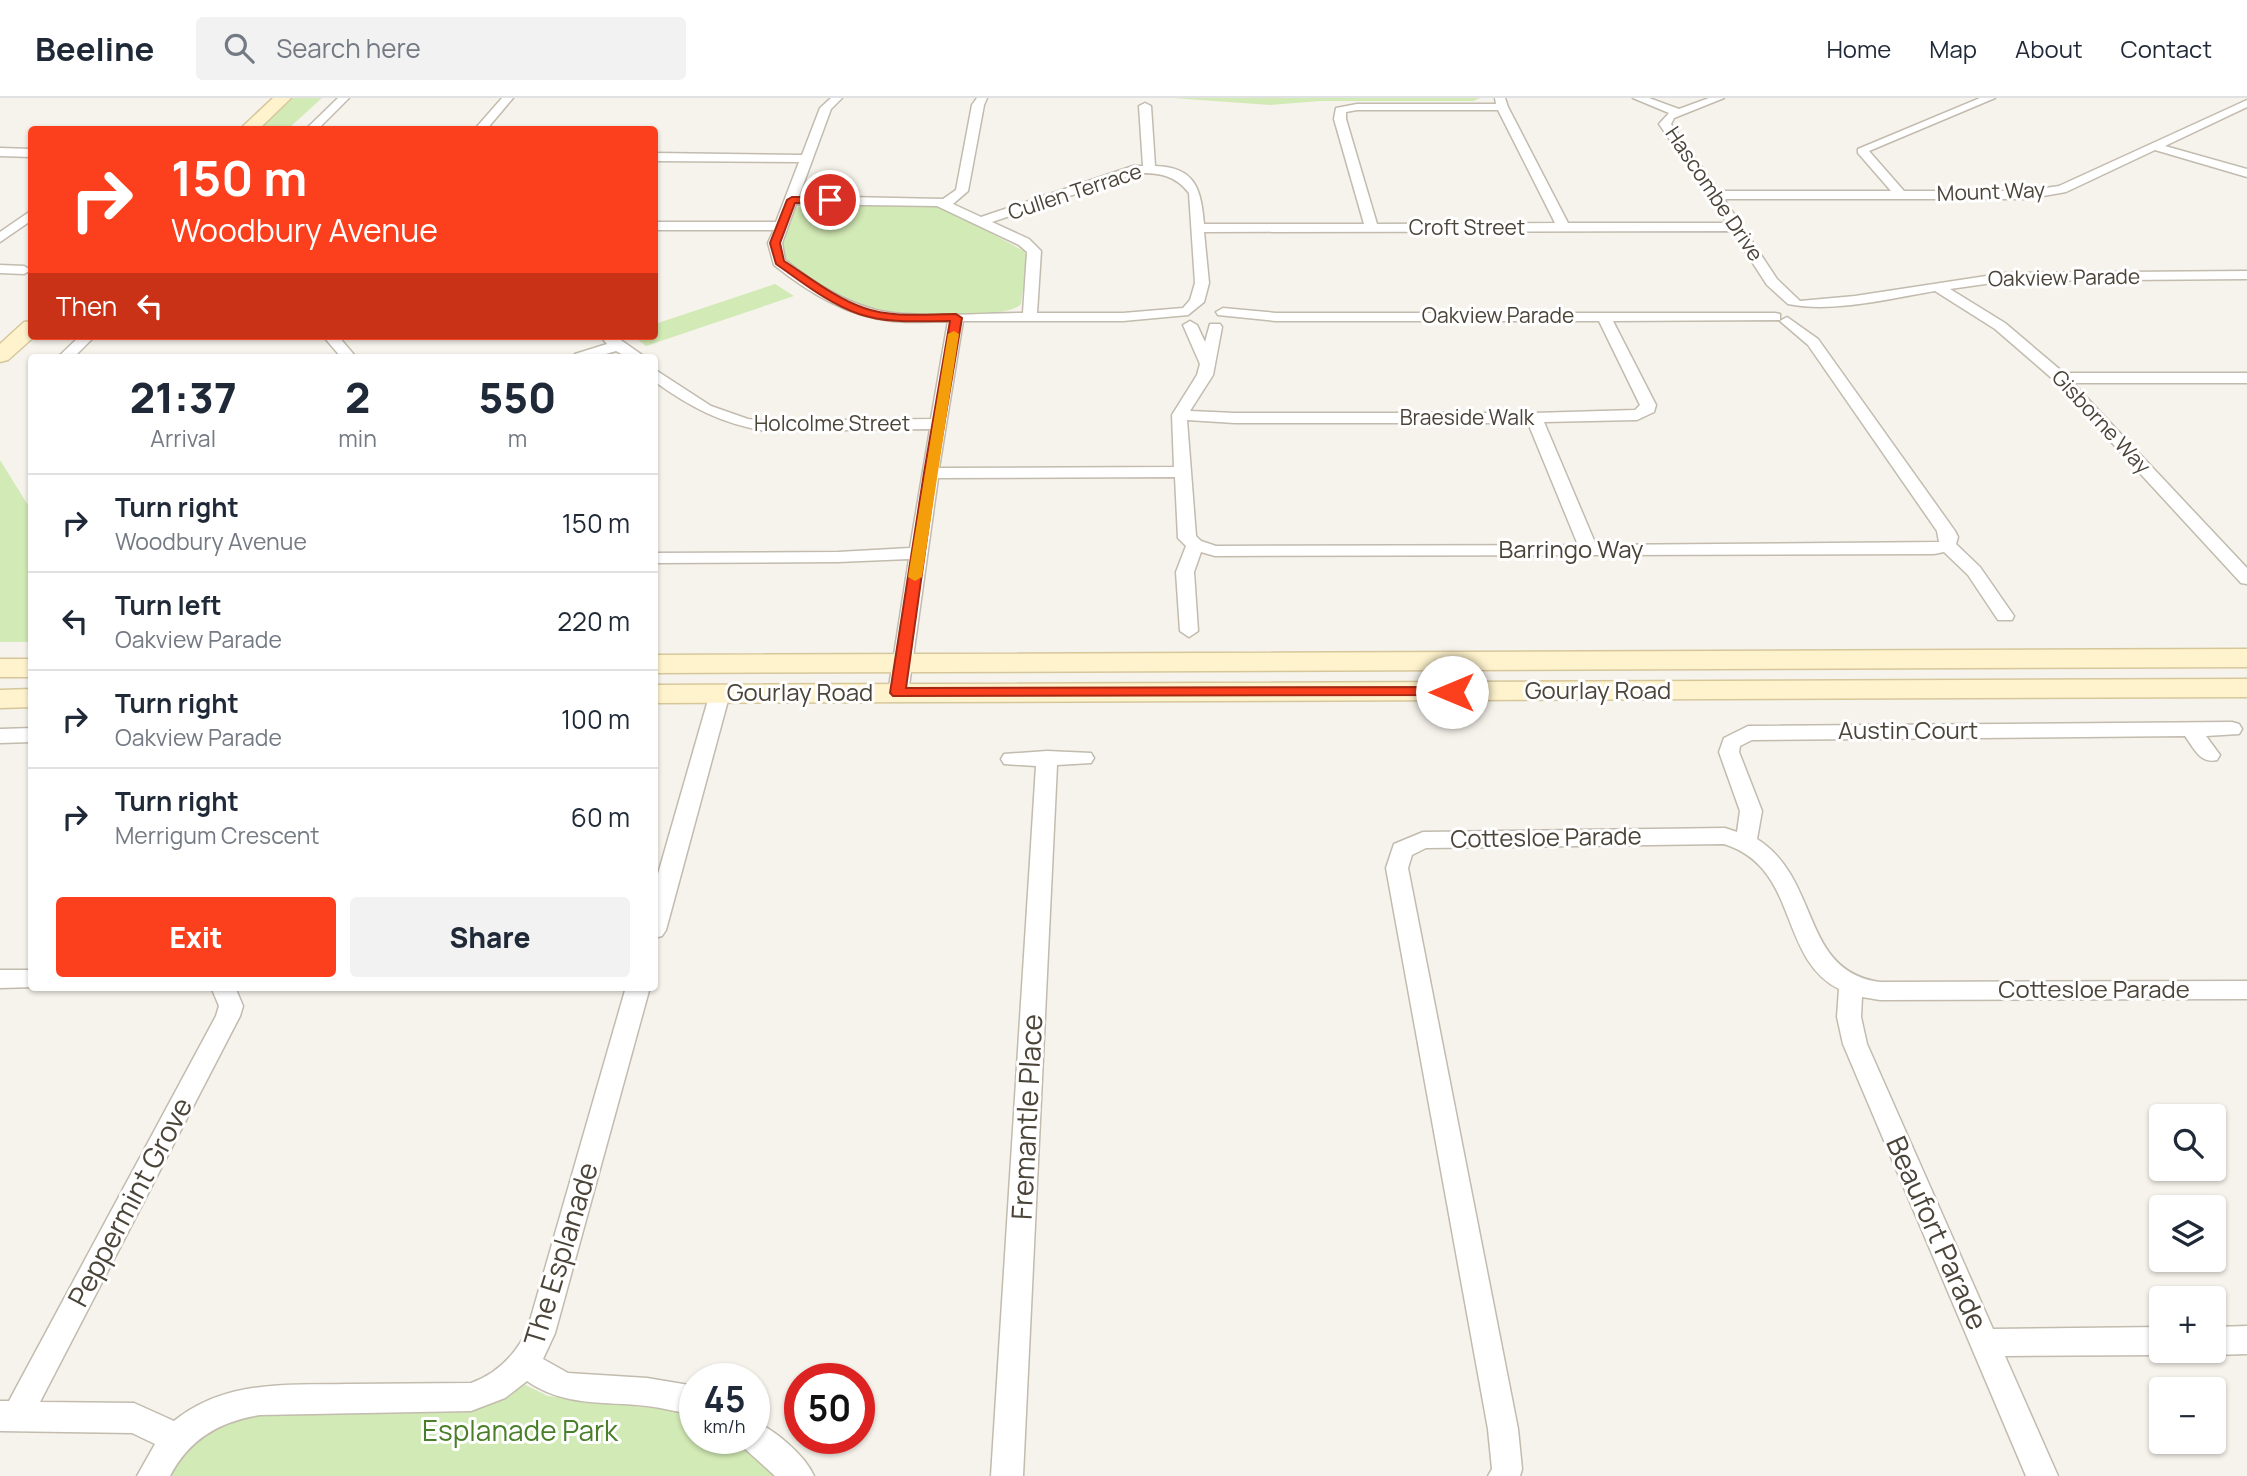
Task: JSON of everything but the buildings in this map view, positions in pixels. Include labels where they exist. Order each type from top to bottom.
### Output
[{"type":"main road","points":[[252,126],[283,98]]},
{"type":"main road","points":[[0,339],[28,314]]},
{"type":"main road","points":[[0,355],[28,330]]},
{"type":"main road","name":"Gourlay Road","points":[[658,664],[2247,658]]},
{"type":"main road","points":[[0,668],[28,668]]},
{"type":"main road","name":"Gourlay Road","points":[[658,694],[2247,688]]},
{"type":"main road","points":[[0,699],[28,698]]},
{"type":"street","points":[[314,126],[344,98]]},
{"type":"street","points":[[1638,98],[1678,112]]},
{"type":"street","name":"Hascombe Drive","points":[[1719,98],[1678,112],[1670,116],[1665,124],[1793,311]]},
{"type":"street","points":[[1901,195],[1862,151],[1990,98]]},
{"type":"street","points":[[482,126],[502,100]]},
{"type":"street","points":[[829,100],[775,243],[779,262],[844,304],[885,316],[1220,318]]},
{"type":"street","points":[[945,204],[962,191],[978,100]]},
{"type":"street","points":[[1372,228],[1340,119],[1340,110],[1357,107],[1501,103],[1563,227]]},
{"type":"street","name":"Mount Way","points":[[1715,195],[2026,195],[2062,189],[2247,103]]},
{"type":"street","points":[[1145,106],[1149,167]]},
{"type":"street","points":[[2154,146],[2247,173]]},
{"type":"street","points":[[0,152],[28,153]]},
{"type":"street","points":[[658,157],[808,157]]},
{"type":"street","name":"Cullen Terrace","points":[[982,221],[1137,169],[1149,167],[1165,170],[1190,184],[1195,193],[1202,283],[1220,318]]},
{"type":"street","points":[[792,200],[920,200],[945,204],[982,221],[1024,242],[1034,251],[1030,318]]},
{"type":"street","points":[[0,238],[28,217]]},
{"type":"street","points":[[658,226],[783,226]]},
{"type":"street","name":"Croft Street","points":[[1197,228],[1737,227]]},
{"type":"street","points":[[0,269],[24,270]]},
{"type":"street","name":"Oakview Parade","points":[[1220,318],[1720,316],[1793,311],[1936,286],[2006,277],[2247,275]]},
{"type":"street","points":[[1187,317],[1197,302],[1202,283]]},
{"type":"street","name":"Gisborne Way","points":[[1936,286],[2000,326],[2060,378],[2247,579]]},
{"type":"street","points":[[1187,317],[1204,307],[1220,318]]},
{"type":"street","points":[[1793,311],[1946,531],[1949,537],[1947,545],[1974,571],[2005,616]]},
{"type":"street","points":[[1793,311],[1813,342]]},
{"type":"street","name":"Braeside Walk","points":[[1180,415],[1235,418],[1534,418],[1621,417],[1646,412],[1646,400],[1603,316]]},
{"type":"street","points":[[1187,317],[1206,362]]},
{"type":"street","points":[[898,693],[956,318]]},
{"type":"street","points":[[1189,631],[1185,572],[1195,545],[1187,538],[1180,415],[1205,375],[1206,362],[1220,318]]},
{"type":"street","points":[[68,354],[84,340]]},
{"type":"street","points":[[334,340],[346,354]]},
{"type":"street","points":[[588,354],[608,347],[629,354]]},
{"type":"street","name":"Holcolme Street","points":[[658,376],[694,404],[739,423],[766,426],[940,424]]},
{"type":"street","points":[[2060,378],[2247,378]]},
{"type":"street","points":[[1534,418],[1589,550]]},
{"type":"street","points":[[930,473],[1183,472]]},
{"type":"street","name":"Barringo Way","points":[[1195,545],[1215,551],[1934,549],[1947,545]]},
{"type":"street","points":[[658,558],[918,557]]},
{"type":"street","points":[[658,915],[720,694]]},
{"type":"street","name":"Austin Court","points":[[1746,842],[1751,811],[1729,752],[1731,743],[1748,733],[2232,729]]},
{"type":"street","points":[[2191,730],[2210,755]]},
{"type":"street","points":[[0,736],[28,735]]},
{"type":"street","name":"Fremantle Place","points":[[1007,1476],[1047,758]]},
{"type":"street","points":[[1011,759],[1084,758]]},
{"type":"street","name":"Cottesloe Parade","points":[[1504,1476],[1507,1469],[1503,1429],[1397,868],[1402,850],[1423,840],[1437,839],[1710,836],[1746,842],[1772,858],[1810,942],[1826,970],[1851,985],[1880,991],[2247,989]]},
{"type":"street","points":[[0,979],[28,979]]},
{"type":"street","name":"Beaufort Parade","points":[[1851,985],[1849,1017],[1855,1044],[2042,1476]]},
{"type":"street","name":"Peppermint Grove","points":[[8,1416],[228,1016],[231,1006],[225,991]]},
{"type":"street","name":"The Esplanade","points":[[153,1476],[176,1438],[219,1409],[238,1402],[471,1397],[491,1392],[511,1378],[525,1363],[541,1333],[637,991]]},
{"type":"street","points":[[2226,1341],[2247,1340]]},
{"type":"street","points":[[1985,1343],[2149,1341]]},
{"type":"street","points":[[525,1363],[551,1381],[568,1387],[646,1392],[679,1398]]},
{"type":"street","points":[[8,1416],[134,1418],[176,1438]]},
{"type":"street","points":[[770,1452],[792,1474]]},
{"type":"green space","points":[[293,98],[322,98],[291,126],[262,126]]},
{"type":"green space","points":[[1173,98],[1480,98],[1473,101],[1320,101],[1270,105]]},
{"type":"green space","points":[[815,203],[931,205],[944,208],[1024,251],[1027,258],[1021,304],[1011,310],[992,313],[941,315],[867,308],[845,301],[786,261],[783,255],[784,235],[794,208]]},
{"type":"green space","points":[[775,284],[794,296],[646,346],[638,340],[658,340],[658,323]]},
{"type":"green space","points":[[0,460],[28,505],[28,642],[0,642]]},
{"type":"green space","name":"Esplanade Park","points":[[511,1378],[548,1396],[679,1411],[679,1454],[760,1454],[786,1476],[154,1476],[198,1422],[273,1400],[397,1413],[490,1400]]},
{"type":"slow traffic","points":[[915,577],[954,334]]},
{"type":"route","points":[[830,200],[792,200],[775,243],[779,262],[844,304],[864,312],[893,317],[956,318],[898,693],[1452,692]]}]
